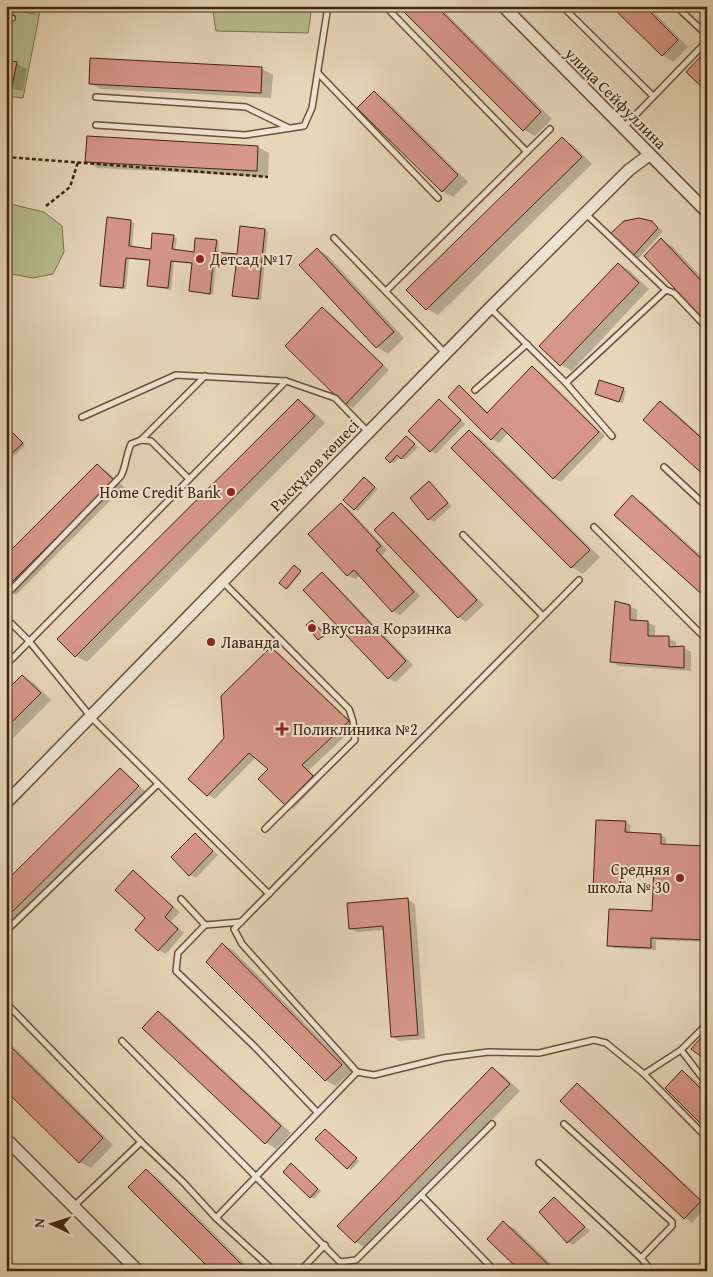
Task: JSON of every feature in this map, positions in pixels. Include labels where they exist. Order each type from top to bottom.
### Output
[{"type":"street","name":"улица Сейфуллина","points":[[503,6],[648,155],[707,212]]},
{"type":"street","name":"Рысқұлов көшесі","points":[[6,803],[490,308],[629,170],[648,155]]},
{"type":"street","points":[[6,1139],[138,1271]]},
{"type":"lane","points":[[96,125],[245,135],[304,126],[312,108],[328,6]]},
{"type":"lane","points":[[385,6],[527,152]]},
{"type":"lane","points":[[562,6],[654,96]]},
{"type":"lane","points":[[676,6],[707,35]]},
{"type":"lane","points":[[622,128],[707,41]]},
{"type":"lane","points":[[318,73],[438,198]]},
{"type":"lane","points":[[96,97],[246,107],[290,128]]},
{"type":"lane","points":[[386,291],[550,129]]},
{"type":"lane","points":[[585,214],[666,290],[674,293],[707,328]]},
{"type":"lane","points":[[334,238],[446,353]]},
{"type":"lane","points":[[566,383],[666,290]]},
{"type":"lane","points":[[490,308],[566,383],[612,436]]},
{"type":"lane","points":[[475,390],[527,344]]},
{"type":"lane","points":[[82,417],[176,375],[205,376],[286,381],[335,398],[368,433]]},
{"type":"lane","points":[[6,595],[121,476],[126,467],[127,453],[131,444],[141,440],[205,376]]},
{"type":"lane","points":[[6,664],[286,381]]},
{"type":"lane","points":[[141,440],[151,441],[189,479]]},
{"type":"lane","points":[[664,466],[707,507]]},
{"type":"lane","points":[[594,527],[707,640]]},
{"type":"lane","points":[[463,534],[544,616]]},
{"type":"lane","points":[[579,580],[234,929],[242,944],[357,1072],[374,1075],[443,1058],[488,1052],[539,1053],[594,1040],[606,1043],[644,1074],[707,1138]]},
{"type":"lane","points":[[223,582],[349,709],[354,721],[355,740],[265,829]]},
{"type":"lane","points":[[6,618],[29,641],[92,717],[268,894]]},
{"type":"lane","points":[[6,930],[158,784]]},
{"type":"lane","points":[[180,899],[205,926]]},
{"type":"lane","points":[[242,922],[205,926],[178,953],[176,971],[254,1046],[317,1112]]},
{"type":"lane","points":[[6,1003],[141,1142],[184,1182],[216,1218],[274,1271]]},
{"type":"lane","points":[[644,1074],[680,1050],[707,1024]]},
{"type":"lane","points":[[122,1041],[325,1244],[340,1262],[356,1260],[492,1124]]},
{"type":"lane","points":[[680,1050],[704,1080],[707,1080]]},
{"type":"lane","points":[[216,1218],[357,1072]]},
{"type":"lane","points":[[564,1124],[672,1222],[672,1226],[641,1258]]},
{"type":"lane","points":[[74,1206],[141,1142]]},
{"type":"lane","points":[[539,1163],[641,1258],[652,1271]]},
{"type":"lane","points":[[422,1196],[495,1271]]},
{"type":"lane","points":[[300,1271],[325,1244]]},
{"type":"path","points":[[6,156],[268,177]]},
{"type":"path","points":[[46,206],[70,187],[78,162]]},
{"type":"green space","points":[[6,6],[41,6],[23,98],[6,96]]},
{"type":"green space","points":[[212,6],[312,6],[308,33],[216,31]]},
{"type":"green space","points":[[6,203],[44,212],[62,226],[64,252],[53,274],[33,278],[6,273]]},
{"type":"building","points":[[398,6],[436,6],[541,112],[523,131]]},
{"type":"building","points":[[611,6],[644,6],[678,40],[662,56]]},
{"type":"building","points":[[702,55],[707,60],[707,92],[686,72]]},
{"type":"building","points":[[90,58],[262,67],[261,93],[89,84]]},
{"type":"building","points":[[6,60],[17,62],[12,86],[6,85]]},
{"type":"building","points":[[374,91],[458,175],[442,192],[357,108]]},
{"type":"building","points":[[87,136],[258,146],[257,171],[85,162]]},
{"type":"building","points":[[562,137],[582,157],[426,310],[406,290]]},
{"type":"building","name":"Детсад №17","points":[[107,217],[131,220],[129,246],[151,249],[152,233],[174,235],[172,249],[194,252],[195,238],[217,240],[215,252],[237,254],[240,226],[265,229],[258,299],[232,296],[236,266],[213,263],[210,294],[189,291],[192,263],[171,261],[168,288],[147,286],[150,260],[126,258],[123,288],[100,286]]},
{"type":"building","points":[[639,218],[652,221],[658,228],[632,257],[611,233],[624,221]]},
{"type":"building","points":[[661,238],[707,287],[707,323],[644,256]]},
{"type":"building","points":[[317,248],[394,332],[376,348],[299,265]]},
{"type":"building","points":[[618,263],[639,283],[560,366],[539,346]]},
{"type":"building","points":[[322,307],[383,365],[345,405],[285,346]]},
{"type":"building","points":[[532,366],[599,432],[553,479],[502,428],[491,440],[448,397],[459,385],[487,413]]},
{"type":"building","points":[[599,380],[624,388],[619,402],[595,394]]},
{"type":"building","points":[[298,399],[315,416],[75,657],[57,639]]},
{"type":"building","points":[[439,399],[461,420],[430,452],[408,431]]},
{"type":"building","points":[[660,401],[707,443],[707,478],[643,420]]},
{"type":"building","points":[[6,426],[23,443],[6,459]]},
{"type":"building","points":[[469,430],[590,550],[571,568],[451,448]]},
{"type":"building","points":[[406,436],[415,444],[401,459],[397,455],[390,463],[385,458]]},
{"type":"building","points":[[97,464],[114,480],[6,588],[6,555]]},
{"type":"building","points":[[364,477],[375,487],[354,510],[343,500]]},
{"type":"building","points":[[429,481],[448,503],[428,520],[410,498]]},
{"type":"building","points":[[632,495],[707,564],[707,599],[614,515]]},
{"type":"building","points":[[341,503],[381,546],[376,550],[414,592],[392,612],[354,570],[347,576],[308,534]]},
{"type":"building","points":[[393,512],[477,600],[458,618],[374,530]]},
{"type":"building","points":[[294,565],[301,571],[286,589],[279,583]]},
{"type":"building","points":[[322,572],[406,661],[388,679],[303,590]]},
{"type":"building","points":[[615,601],[630,605],[630,620],[648,621],[648,636],[669,636],[669,647],[684,646],[684,668],[610,662]]},
{"type":"building","points":[[312,620],[325,635],[318,640],[306,625]]},
{"type":"building","name":"Поликлиника №2","points":[[271,647],[349,721],[302,765],[313,776],[285,805],[258,779],[268,769],[249,753],[207,796],[188,779],[224,738],[221,696]]},
{"type":"building","points":[[22,675],[41,693],[6,728],[6,691]]},
{"type":"building","points":[[120,768],[139,786],[6,918],[6,881]]},
{"type":"building","name":"Средняя школа № 30","points":[[596,820],[626,821],[625,832],[661,834],[661,844],[707,846],[707,940],[651,938],[651,948],[607,946],[609,909],[652,911],[654,867],[621,866],[620,891],[593,890]]},
{"type":"building","points":[[195,833],[213,851],[189,876],[171,857]]},
{"type":"building","points":[[133,870],[173,907],[165,917],[178,929],[158,951],[135,930],[145,918],[115,890]]},
{"type":"building","points":[[408,898],[418,1035],[391,1037],[383,926],[349,929],[347,903]]},
{"type":"building","points":[[222,943],[342,1065],[325,1081],[206,962]]},
{"type":"building","points":[[158,1011],[281,1126],[265,1144],[142,1028]]},
{"type":"building","points":[[707,1031],[707,1061],[691,1049]]},
{"type":"building","points":[[6,1042],[103,1138],[79,1163],[6,1091]]},
{"type":"building","points":[[492,1067],[510,1084],[355,1243],[337,1226]]},
{"type":"building","points":[[682,1070],[707,1095],[707,1130],[665,1088]]},
{"type":"building","points":[[577,1083],[701,1201],[684,1219],[560,1101]]},
{"type":"building","points":[[325,1129],[357,1158],[347,1169],[315,1139]]},
{"type":"building","points":[[291,1163],[318,1189],[310,1198],[283,1172]]},
{"type":"building","points":[[146,1169],[248,1271],[212,1271],[128,1187]]},
{"type":"building","points":[[554,1197],[585,1227],[567,1243],[539,1212]]},
{"type":"building","points":[[503,1221],[555,1271],[520,1271],[487,1239]]},
{"type":"place","name":"Детсад №17","points":[[200,259]]},
{"type":"place","name":"Home Credit Bank","points":[[231,492]]},
{"type":"place","name":"Вкусная Корзинка","points":[[312,628]]},
{"type":"place","name":"Лаванда","points":[[211,642]]},
{"type":"place","name":"Поликлиника №2","points":[[282,729]]},
{"type":"place","name":"Средняя школа № 30","points":[[680,878]]}]
